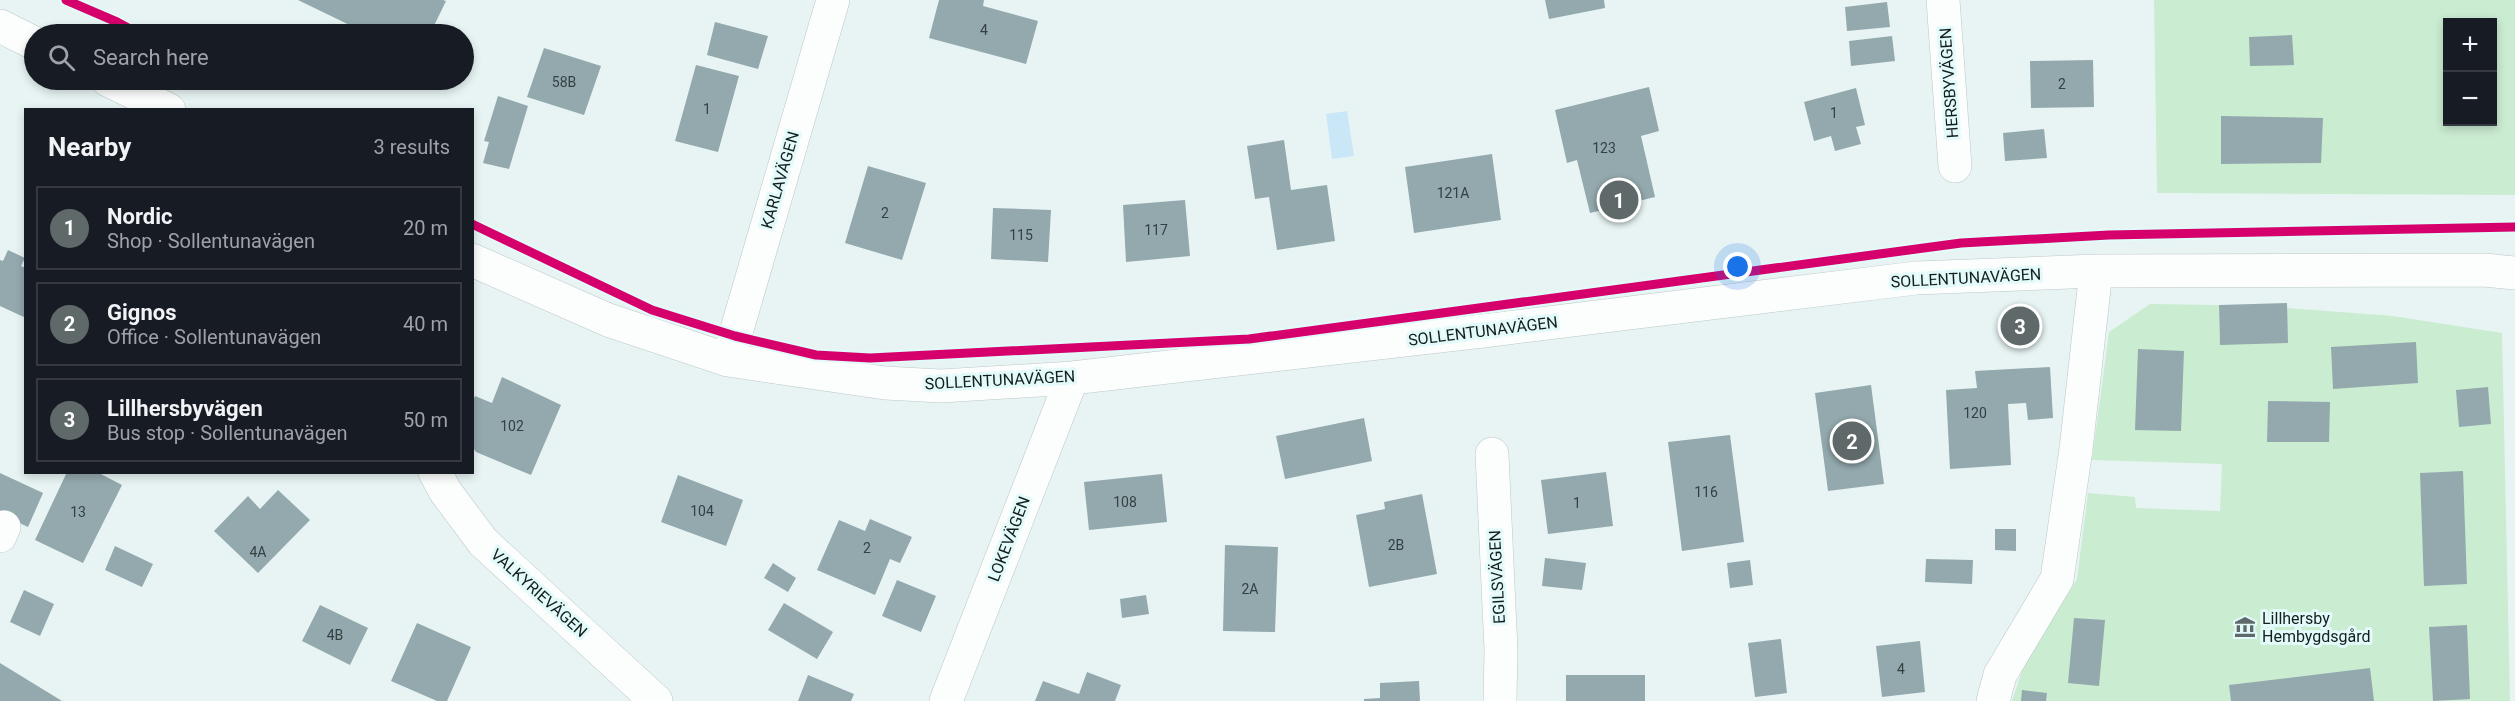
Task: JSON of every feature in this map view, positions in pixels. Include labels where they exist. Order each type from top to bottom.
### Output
[{"type":"street","name":"KARLAVÄGEN","points":[[728,360],[833,0]]},
{"type":"street","name":"HERSBYVÄGEN","points":[[1942,0],[1954,166]]},
{"type":"street","points":[[0,26],[24,38]]},
{"type":"street","points":[[128,90],[165,108]]},
{"type":"street","name":"SOLLENTUNAVÄGEN","points":[[474,261],[608,321],[728,360],[885,383],[941,386],[1072,378],[1495,330],[1916,278],[2096,271],[2484,270],[2515,273]]},
{"type":"street","points":[[1993,701],[2000,675],[2057,579],[2076,449],[2096,271]]},
{"type":"street","name":"LOKEVÄGEN","points":[[946,701],[1072,378]]},
{"type":"street","name":"EGILSVÄGEN","points":[[1492,454],[1501,650],[1500,701]]},
{"type":"street","name":"VALKYRIEVÄGEN","points":[[436,474],[445,491],[483,542],[656,701]]},
{"type":"green space","points":[[2154,0],[2515,0],[2515,195],[2157,193]]},
{"type":"green space","points":[[2150,304],[2219,305],[2220,344],[2287,308],[2393,316],[2502,333],[2510,701],[2012,701],[2024,665],[2077,579],[2088,493],[2135,497],[2136,508],[2220,511],[2222,464],[2092,460],[2109,332]]},
{"type":"water","points":[[1347,111],[1354,156],[1332,159],[1326,114]]},
{"type":"building","points":[[298,0],[446,1],[435,24],[347,24]]},
{"type":"building","points":[[939,0],[984,0],[983,6],[1038,21],[1026,64],[929,38]]},
{"type":"building","points":[[1545,0],[1604,0],[1605,8],[1549,19]]},
{"type":"building","points":[[1887,2],[1890,27],[1847,31],[1845,7]]},
{"type":"building","points":[[715,22],[768,36],[758,69],[707,55]]},
{"type":"building","points":[[2292,35],[2294,65],[2250,66],[2249,37]]},
{"type":"building","points":[[1892,36],[1895,61],[1851,66],[1849,41]]},
{"type":"building","points":[[544,48],[601,66],[584,115],[527,97]]},
{"type":"building","points":[[2093,60],[2094,107],[2031,108],[2030,61]]},
{"type":"building","points":[[696,65],[739,76],[718,152],[675,141]]},
{"type":"building","points":[[1649,87],[1659,131],[1641,136],[1655,197],[1590,213],[1577,160],[1567,163],[1555,110]]},
{"type":"building","points":[[1856,88],[1865,125],[1856,127],[1861,144],[1835,151],[1831,136],[1814,141],[1804,102]]},
{"type":"building","points":[[498,96],[528,106],[509,169],[483,163],[489,142],[484,141]]},
{"type":"building","points":[[2221,116],[2323,118],[2321,163],[2221,164]]},
{"type":"building","points":[[2044,129],[2047,158],[2005,161],[2003,133]]},
{"type":"building","points":[[1284,140],[1291,190],[1327,185],[1335,241],[1277,250],[1269,197],[1255,199],[1247,146]]},
{"type":"building","points":[[1492,154],[1501,220],[1414,233],[1405,167]]},
{"type":"building","points":[[868,166],[926,183],[902,260],[845,243]]},
{"type":"building","points":[[1185,200],[1190,256],[1126,262],[1123,205]]},
{"type":"building","points":[[993,208],[1051,210],[1048,262],[991,259]]},
{"type":"building","points":[[8,250],[24,258],[21,266],[24,267],[24,317],[0,306],[0,260],[3,261]]},
{"type":"building","points":[[2287,303],[2288,343],[2220,345],[2219,305]]},
{"type":"building","points":[[2416,342],[2418,383],[2333,389],[2331,347]]},
{"type":"building","points":[[2138,349],[2184,351],[2181,431],[2135,430]]},
{"type":"building","points":[[2050,367],[2053,418],[2028,420],[2026,403],[2008,404],[2011,465],[1950,469],[1946,390],[1977,388],[1975,371]]},
{"type":"building","points":[[502,377],[561,405],[531,475],[476,452],[474,449],[474,398],[475,396],[492,403]]},
{"type":"building","points":[[1871,385],[1884,484],[1828,491],[1815,393]]},
{"type":"building","points":[[2488,387],[2491,424],[2459,427],[2456,390]]},
{"type":"building","points":[[2268,401],[2330,402],[2329,442],[2267,442]]},
{"type":"building","points":[[1364,418],[1372,461],[1285,479],[1276,436]]},
{"type":"building","points":[[1730,435],[1744,542],[1682,551],[1668,442]]},
{"type":"building","points":[[2463,471],[2467,584],[2424,586],[2420,473]]},
{"type":"building","points":[[1606,472],[1613,526],[1548,534],[1541,480]]},
{"type":"building","points":[[0,473],[43,493],[28,527],[0,514]]},
{"type":"building","points":[[66,474],[101,474],[122,485],[83,563],[35,540]]},
{"type":"building","points":[[1162,474],[1167,522],[1089,530],[1084,482]]},
{"type":"building","points":[[678,475],[743,500],[726,546],[661,522]]},
{"type":"building","points":[[278,490],[310,520],[258,573],[214,531],[248,496],[260,509]]},
{"type":"building","points":[[1422,494],[1437,574],[1369,587],[1356,515],[1385,509],[1384,502]]},
{"type":"building","points":[[870,519],[912,537],[900,563],[890,559],[875,595],[817,570],[839,520],[865,531]]},
{"type":"building","points":[[1995,529],[2016,529],[2016,551],[1995,550]]},
{"type":"building","points":[[1225,545],[1278,547],[1275,632],[1223,631]]},
{"type":"building","points":[[115,546],[153,564],[142,587],[105,570]]},
{"type":"building","points":[[1545,558],[1586,563],[1582,590],[1542,586]]},
{"type":"building","points":[[1926,559],[1973,560],[1972,584],[1925,582]]},
{"type":"building","points":[[1750,560],[1753,585],[1730,588],[1727,563]]},
{"type":"building","points":[[773,563],[796,578],[788,592],[764,578]]},
{"type":"building","points":[[897,580],[936,596],[921,632],[882,616]]},
{"type":"building","points":[[24,590],[54,604],[40,636],[10,622]]},
{"type":"building","points":[[1146,595],[1149,614],[1122,618],[1120,599]]},
{"type":"building","points":[[784,603],[833,632],[817,659],[768,630]]},
{"type":"building","points":[[320,605],[368,628],[350,665],[302,641]]},
{"type":"building","points":[[2074,618],[2105,620],[2099,686],[2068,683]]},
{"type":"building","points":[[417,623],[471,647],[447,701],[437,701],[391,681]]},
{"type":"building","points":[[2467,625],[2470,699],[2433,701],[2429,627]]},
{"type":"building","points":[[1781,639],[1787,693],[1755,697],[1748,643]]},
{"type":"building","points":[[1920,641],[1925,692],[1882,697],[1876,646]]},
{"type":"building","points":[[0,663],[62,701],[0,701]]},
{"type":"building","points":[[2370,668],[2374,701],[2231,701],[2229,685]]},
{"type":"building","points":[[1087,672],[1121,685],[1115,701],[1035,701],[1043,681],[1079,694]]},
{"type":"building","points":[[808,675],[854,694],[851,701],[798,701]]},
{"type":"building","points":[[1566,675],[1645,675],[1645,701],[1566,701]]},
{"type":"building","points":[[1419,681],[1420,701],[1364,701],[1364,699],[1380,698],[1380,683]]},
{"type":"building","points":[[2022,690],[2047,693],[2046,701],[2021,701]]},
{"type":"cycle path","points":[[66,0],[121,24]]},
{"type":"cycle path","points":[[474,225],[652,310],[735,336],[816,355],[870,358],[1249,339],[1961,243],[2109,235],[2515,227]]},
{"type":"place","name":"Nordic","points":[[1619,200]]},
{"type":"place","name":"Lillhersbyvägen","points":[[2020,326]]},
{"type":"place","name":"Gignos","points":[[1852,441]]},
{"type":"place","name":"Lillhersby Hembygdsgård","points":[[2245,627]]}]
